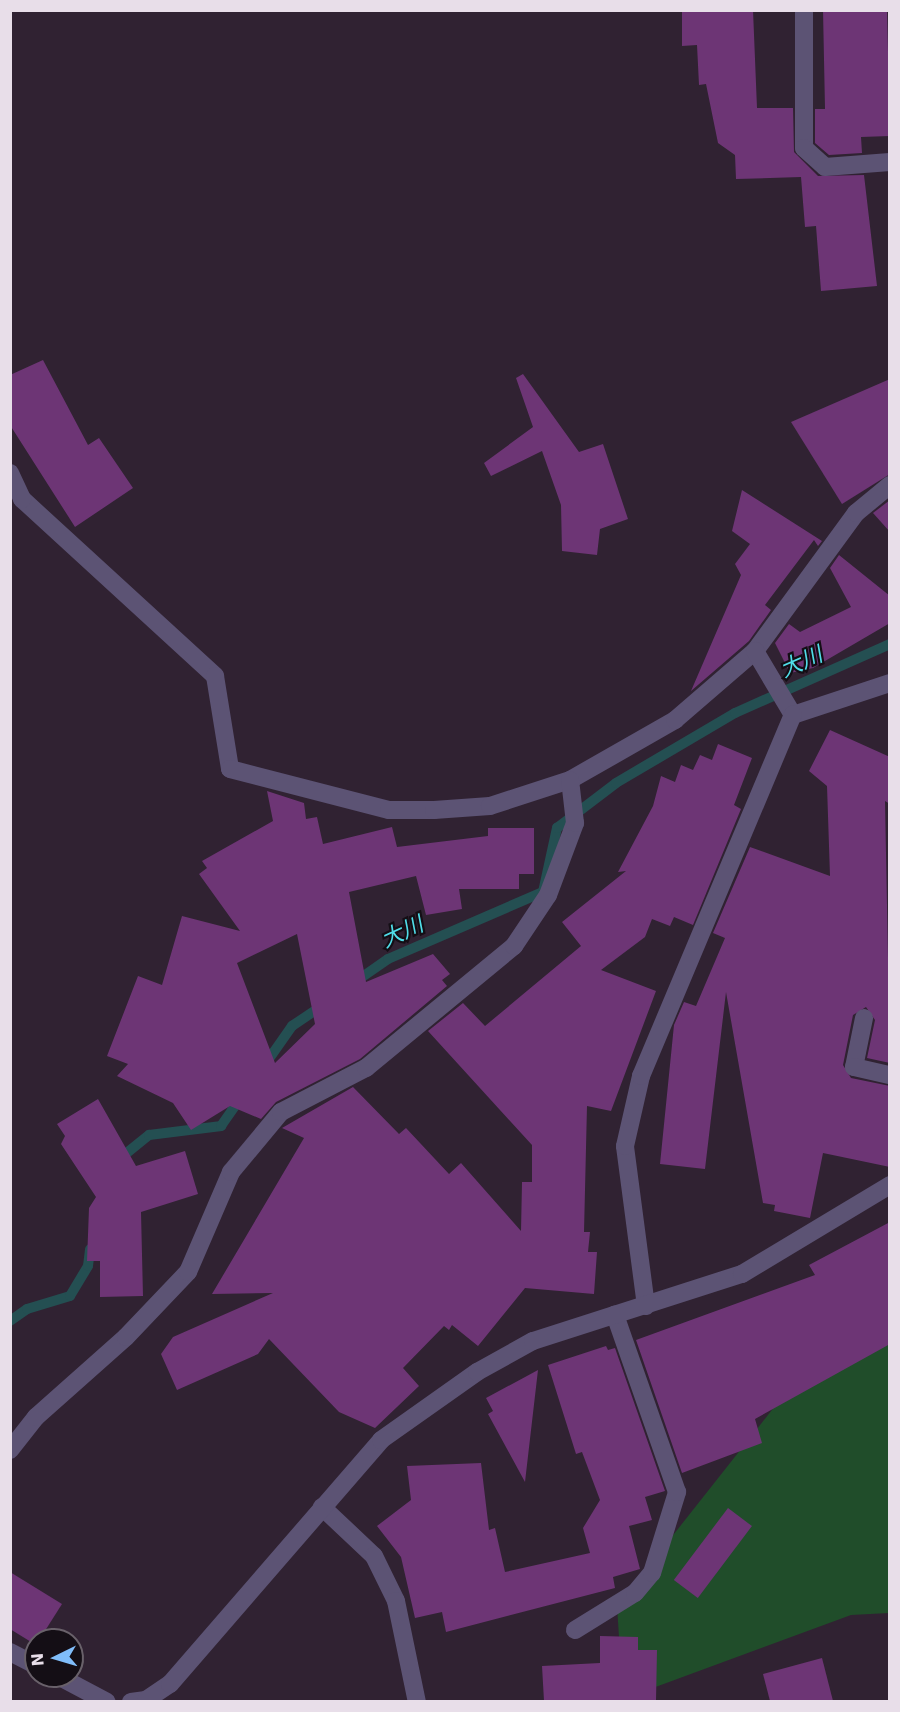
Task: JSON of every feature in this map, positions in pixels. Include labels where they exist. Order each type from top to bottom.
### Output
[{"type":"street","points":[[804,10],[804,148],[825,167],[890,162]]},
{"type":"street","points":[[10,473],[22,499],[215,676],[230,769],[389,810],[490,806],[570,780],[675,720],[754,651],[856,513],[890,484]]},
{"type":"street","points":[[754,651],[793,715]]},
{"type":"street","points":[[646,1306],[626,1146],[641,1076],[793,715],[890,683]]},
{"type":"street","points":[[10,1450],[36,1417],[126,1338],[188,1272],[231,1172],[281,1112],[366,1068],[514,946],[548,895],[574,823],[570,780]]},
{"type":"street","points":[[864,1018],[854,1067],[890,1075]]},
{"type":"street","points":[[131,1701],[146,1700],[170,1684],[381,1440],[477,1371],[532,1341],[742,1274],[890,1185]]},
{"type":"street","points":[[575,1630],[635,1593],[652,1573],[677,1492],[615,1315]]},
{"type":"street","points":[[322,1508],[374,1556],[396,1601],[417,1701]]},
{"type":"street","points":[[10,1652],[24,1659]]},
{"type":"street","points":[[82,1688],[107,1701]]},
{"type":"green space","points":[[889,1327],[889,1613],[851,1615],[623,1699],[617,1606],[821,1348]]},
{"type":"building","points":[[682,10],[753,10],[757,108],[793,108],[794,152],[818,176],[864,175],[877,286],[821,291],[816,226],[805,227],[801,177],[736,179],[735,155],[718,143],[706,84],[699,85],[697,45],[682,46]]},
{"type":"building","points":[[823,10],[887,10],[890,136],[861,137],[862,153],[829,155],[815,143],[815,109],[825,109]]},
{"type":"building","points":[[43,360],[88,445],[99,438],[133,488],[75,527],[10,425],[10,375]]},
{"type":"building","points":[[523,374],[579,452],[603,444],[628,519],[600,529],[597,555],[562,551],[561,505],[542,451],[491,476],[484,463],[533,427],[516,378]]},
{"type":"building","points":[[890,379],[890,474],[842,504],[791,422]]},
{"type":"building","points":[[742,490],[822,541],[818,546],[814,540],[765,605],[771,610],[749,641],[691,691],[741,575],[735,564],[750,544],[732,531]]},
{"type":"building","points":[[890,500],[890,532],[873,513]]},
{"type":"building","points":[[839,555],[890,596],[890,623],[813,668],[790,673],[775,643],[789,624],[800,632],[851,607],[830,568]]},
{"type":"building","points":[[830,730],[890,757],[890,804],[885,801],[890,1063],[867,1058],[875,1020],[866,1007],[853,1015],[843,1065],[851,1078],[890,1086],[890,1167],[823,1153],[810,1218],[774,1211],[775,1205],[763,1203],[726,992],[705,1169],[660,1164],[674,1025],[684,1002],[696,1006],[725,938],[713,933],[750,847],[830,876],[827,786],[809,771]]},
{"type":"building","points":[[718,744],[752,758],[734,805],[741,809],[693,925],[674,917],[670,926],[652,919],[645,937],[601,970],[656,991],[611,1111],[587,1106],[584,1232],[590,1232],[588,1252],[597,1252],[594,1294],[525,1288],[478,1346],[452,1325],[449,1330],[444,1326],[403,1368],[419,1386],[375,1428],[339,1412],[269,1339],[258,1354],[177,1390],[161,1354],[173,1337],[273,1293],[212,1294],[304,1138],[282,1128],[353,1087],[399,1134],[406,1128],[449,1174],[461,1163],[521,1231],[522,1182],[532,1182],[532,1145],[428,1031],[463,1003],[485,1026],[581,946],[562,922],[626,871],[618,872],[653,806],[661,776],[675,782],[681,765],[693,770],[700,755],[712,760]]},
{"type":"building","points":[[267,791],[304,803],[306,819],[317,817],[323,844],[392,827],[397,847],[488,836],[488,828],[534,828],[534,874],[519,874],[519,889],[459,889],[462,909],[426,915],[416,876],[349,892],[366,982],[433,954],[450,974],[442,980],[447,986],[360,1059],[276,1102],[261,1119],[230,1106],[191,1130],[173,1103],[117,1076],[128,1064],[107,1056],[138,976],[162,985],[182,916],[240,931],[199,874],[207,868],[202,861],[273,821]],"holes":[[[297,934],[315,1024],[275,1063],[237,963]]]},
{"type":"building","points":[[98,1099],[136,1166],[185,1151],[198,1194],[141,1212],[143,1296],[100,1297],[100,1261],[87,1261],[89,1208],[96,1197],[61,1144],[65,1136],[57,1124]]},
{"type":"building","points":[[890,1222],[890,1344],[755,1419],[762,1443],[682,1473],[636,1340],[815,1275],[809,1265]]},
{"type":"building","points":[[606,1346],[608,1350],[615,1348],[665,1491],[645,1497],[652,1520],[629,1526],[640,1569],[613,1577],[615,1588],[446,1632],[442,1612],[415,1618],[401,1557],[377,1526],[411,1500],[407,1466],[481,1463],[489,1530],[495,1528],[505,1572],[590,1553],[583,1528],[600,1500],[582,1452],[576,1454],[548,1365]]},
{"type":"building","points":[[538,1370],[525,1482],[488,1414],[493,1411],[486,1398]]},
{"type":"building","points":[[728,1508],[752,1526],[698,1598],[674,1580]]},
{"type":"building","points":[[10,1572],[62,1604],[47,1628],[24,1628],[24,1638],[10,1629]]},
{"type":"building","points":[[600,1636],[638,1637],[638,1650],[657,1650],[656,1701],[544,1701],[542,1666],[600,1663]]},
{"type":"building","points":[[822,1658],[833,1701],[770,1701],[763,1674]]},
{"type":"waterway","name":"大川","points":[[355,982],[388,959],[543,892],[557,828],[616,783],[735,713],[890,644]]},
{"type":"waterway","name":"大川","points":[[264,1066],[292,1026],[323,1005]]},
{"type":"waterway","name":"大川","points":[[118,1160],[149,1135],[221,1126],[242,1096]]},
{"type":"waterway","name":"大川","points":[[10,1321],[27,1309],[70,1296],[88,1266],[90,1249]]}]
